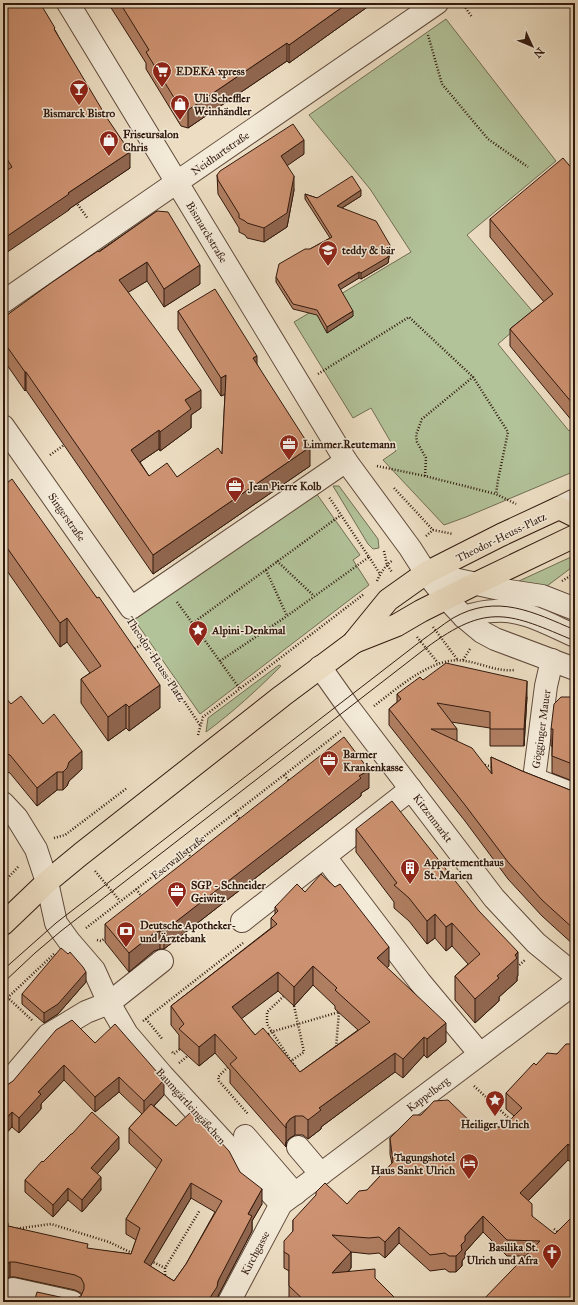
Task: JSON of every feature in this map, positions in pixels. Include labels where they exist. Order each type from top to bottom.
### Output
[{"type":"main road","name":"Theodor-Heuss-Platz","points":[[47,882],[93,844],[353,643],[388,600],[426,573],[501,535],[570,508]]},
{"type":"main road","name":"Theodor-Heuss-Platz","points":[[353,643],[397,625],[446,598],[575,536]]},
{"type":"main road","points":[[3,924],[47,882]]},
{"type":"street","name":"Bismarckstraße","points":[[68,3],[346,461]]},
{"type":"street","name":"Neidhartstraße","points":[[3,302],[437,3]]},
{"type":"street","name":"Singerstraße","points":[[3,426],[131,608]]},
{"type":"street","name":"Theodor-Heuss-Platz","points":[[131,608],[346,461]]},
{"type":"street","points":[[346,461],[410,548],[426,573],[446,598],[464,617],[482,632],[495,639],[575,669]]},
{"type":"street","points":[[426,573],[509,591],[542,596],[575,609]]},
{"type":"street","points":[[464,617],[496,610],[520,613],[575,636]]},
{"type":"street","name":"Gögginger Mauer","points":[[552,660],[546,686],[534,779],[575,795]]},
{"type":"street","name":"Kitzenmarkt","points":[[320,668],[350,724],[412,789],[494,898],[536,943],[575,975]]},
{"type":"street","points":[[242,921],[412,789]]},
{"type":"street","name":"Baumgärtleingäßchen","points":[[3,803],[17,818],[36,849],[47,882],[56,923],[74,937],[94,970],[109,1003],[127,1034],[163,1076],[288,1199]]},
{"type":"street","points":[[325,857],[420,982],[480,1054]]},
{"type":"street","points":[[3,1088],[48,1035],[86,1012],[109,1003],[162,962]]},
{"type":"street","name":"Kappelberg","points":[[288,1199],[575,983]]},
{"type":"street","points":[[246,1136],[288,1199]]},
{"type":"street","points":[[298,1147],[321,1174]]},
{"type":"street","name":"Kirchgasse","points":[[230,1302],[288,1199]]},
{"type":"street","points":[[3,1297],[13,1289],[72,1302]]},
{"type":"path","points":[[462,3],[472,16]]},
{"type":"path","points":[[418,16],[427,32],[442,84],[488,139],[528,167]]},
{"type":"path","points":[[73,197],[100,236]]},
{"type":"path","points":[[299,385],[409,317],[473,377],[508,432],[496,494]]},
{"type":"path","points":[[425,476],[426,458],[417,442],[416,435],[422,418],[473,377]]},
{"type":"path","points":[[32,468],[68,442]]},
{"type":"path","points":[[380,472],[375,466],[425,476],[496,494],[520,506]]},
{"type":"path","points":[[318,481],[380,574]]},
{"type":"path","points":[[390,483],[433,530]]},
{"type":"path","points":[[192,623],[341,515]]},
{"type":"path","points":[[376,584],[380,574],[387,565],[410,548]]},
{"type":"path","points":[[220,661],[287,616],[369,556]]},
{"type":"path","points":[[277,562],[314,596]]},
{"type":"path","points":[[266,570],[287,616]]},
{"type":"path","points":[[165,585],[240,689]]},
{"type":"path","points":[[198,736],[202,717],[364,594]]},
{"type":"path","name":"Theodor-Heuss-Platz","points":[[131,608],[125,614],[200,725]]},
{"type":"path","points":[[417,637],[438,663]]},
{"type":"path","points":[[128,652],[144,642]]},
{"type":"path","points":[[344,737],[350,724],[394,691],[438,663],[457,659],[507,671]]},
{"type":"path","name":"Eserwallstraße","points":[[3,1002],[74,937],[350,724]]},
{"type":"path","points":[[485,765],[499,769]]},
{"type":"path","points":[[284,775],[292,784]]},
{"type":"path","points":[[3,883],[36,849],[51,838],[65,835],[129,786]]},
{"type":"path","points":[[235,813],[242,822]]},
{"type":"path","points":[[186,850],[194,860]]},
{"type":"path","points":[[136,889],[144,899]]},
{"type":"path","points":[[127,1034],[253,935],[242,921]]},
{"type":"path","points":[[74,937],[101,941],[107,936]]},
{"type":"path","points":[[512,966],[515,969],[521,963],[519,958]]},
{"type":"path","points":[[291,1061],[304,1052],[293,1001],[286,994],[267,1012],[267,1024],[271,1032],[291,1061],[298,1070]]},
{"type":"path","points":[[7,997],[48,1035]]},
{"type":"path","points":[[265,1036],[271,1032],[339,1012],[337,1047],[331,1052]]},
{"type":"path","points":[[146,1019],[164,1042]]},
{"type":"path","points":[[169,1048],[174,1054],[183,1046],[190,1054],[184,1059]]},
{"type":"path","points":[[235,1060],[218,1077],[219,1081],[248,1114]]},
{"type":"path","points":[[482,1095],[516,1126]]},
{"type":"path","points":[[165,1283],[165,1268],[200,1210]]},
{"type":"path","points":[[8,1229],[51,1224],[109,1242],[137,1255]]},
{"type":"path","points":[[554,1228],[560,1234]]},
{"type":"path","points":[[144,1258],[165,1268]]},
{"type":"green space","points":[[446,19],[556,161],[467,235],[534,313],[498,344],[569,431],[575,426],[575,471],[444,525],[383,460],[396,451],[371,408],[353,418],[294,322],[411,252],[370,189],[309,115]]},
{"type":"green space","points":[[333,486],[339,486],[378,539],[379,548],[373,549],[368,544]]},
{"type":"green space","points":[[316,493],[360,555],[353,560],[369,585],[200,714],[131,615]]},
{"type":"green space","points":[[575,554],[575,565],[543,589],[516,584],[519,581]]},
{"type":"green space","points":[[279,665],[281,666],[254,692],[226,717],[206,732],[208,718]]},
{"type":"building","points":[[3,3],[40,3],[107,118],[130,152],[68,193],[69,194],[3,239],[3,173],[12,167],[3,153]]},
{"type":"building","points":[[120,3],[348,3],[289,45],[287,43],[188,110],[181,109],[146,52],[149,50]]},
{"type":"building","points":[[293,124],[304,140],[281,156],[294,176],[287,213],[264,228],[247,223],[239,218],[239,214],[218,180],[217,175],[220,171]]},
{"type":"building","points":[[563,158],[575,172],[575,403],[573,404],[510,329],[553,294],[490,219]]},
{"type":"building","points":[[352,176],[361,190],[337,206],[376,221],[390,245],[388,257],[338,285],[353,311],[327,327],[317,310],[293,304],[276,277],[279,264],[305,249],[310,249],[332,237],[305,194],[317,198]]},
{"type":"building","points":[[157,211],[168,212],[200,265],[164,289],[147,262],[119,280],[201,390],[185,400],[191,409],[160,432],[159,430],[131,450],[149,476],[167,463],[177,477],[218,448],[222,454],[226,375],[221,378],[178,311],[215,289],[257,356],[253,358],[310,447],[153,555],[3,341],[3,318],[51,283],[98,251],[99,252]]},
{"type":"building","points":[[12,479],[97,598],[99,597],[160,685],[129,707],[126,704],[108,717],[81,679],[101,666],[67,618],[60,623],[3,542],[3,486]]},
{"type":"building","points":[[446,663],[527,681],[524,729],[490,729],[490,712],[437,703],[457,729],[431,729],[472,748],[492,774],[491,757],[522,771],[575,791],[575,930],[542,900],[508,862],[389,709],[401,699],[397,694],[420,677],[423,680]]},
{"type":"building","points":[[21,696],[43,724],[54,714],[82,751],[69,762],[67,768],[63,772],[57,772],[37,788],[10,755],[4,753],[3,701],[6,698],[11,704]]},
{"type":"building","points":[[561,697],[575,697],[575,765],[552,756],[553,729],[551,729],[554,704]]},
{"type":"building","points":[[344,737],[369,770],[359,776],[361,778],[164,931],[154,933],[129,953],[105,924]]},
{"type":"building","points":[[392,801],[479,911],[518,952],[515,955],[517,958],[497,976],[499,978],[475,999],[455,976],[480,954],[452,923],[446,927],[435,914],[427,921],[409,898],[394,885],[397,883],[356,829]]},
{"type":"building","points":[[321,874],[335,887],[340,884],[389,947],[377,958],[446,1023],[427,1039],[424,1037],[403,1059],[395,1053],[319,1108],[321,1110],[308,1120],[303,1116],[295,1116],[286,1124],[286,1128],[230,1064],[237,1058],[215,1034],[199,1047],[179,1029],[184,1024],[171,1006],[277,924],[271,918],[278,911],[275,907],[297,884],[305,892]],"holes":[[[313,966],[337,988],[335,990],[370,1022],[300,1072],[263,1028],[255,1035],[232,1007],[278,972],[294,987]]]},
{"type":"building","points":[[61,948],[68,954],[70,952],[86,972],[58,1004],[44,1013],[22,994]]},
{"type":"building","points":[[72,1020],[95,1043],[115,1024],[164,1080],[144,1101],[119,1077],[95,1097],[64,1065],[38,1092],[41,1094],[19,1118],[12,1112],[3,1122],[3,1085],[7,1085],[13,1081],[56,1030]]},
{"type":"building","name":"Tagungshotel Haus Sankt Ulrich","points":[[566,1044],[575,1044],[575,1150],[568,1144],[520,1193],[532,1204],[532,1216],[555,1234],[575,1214],[575,1302],[481,1302],[540,1241],[507,1240],[483,1216],[465,1236],[465,1241],[461,1245],[462,1250],[456,1256],[449,1256],[445,1253],[430,1255],[399,1227],[385,1242],[379,1237],[369,1238],[332,1235],[351,1252],[332,1273],[375,1269],[375,1278],[399,1302],[306,1302],[289,1286],[289,1255],[284,1252],[284,1241],[293,1231],[293,1220],[325,1183],[347,1204],[359,1191],[367,1190],[393,1162],[390,1138],[413,1115],[421,1115],[434,1101],[448,1100],[477,1128],[503,1127],[522,1108],[506,1093],[534,1063],[536,1065],[547,1053],[557,1054]]},
{"type":"building","points":[[151,1104],[176,1126],[192,1111],[229,1151],[240,1172],[262,1189],[248,1214],[252,1216],[218,1281],[217,1287],[207,1302],[34,1302],[37,1292],[75,1299],[81,1296],[84,1289],[84,1284],[81,1278],[75,1275],[15,1262],[10,1262],[3,1266],[3,1219],[8,1223],[8,1226],[88,1244],[87,1248],[131,1254],[140,1228],[126,1219],[162,1160],[129,1128]],"holes":[[[191,1183],[222,1201],[186,1264],[174,1281],[144,1262]]]},
{"type":"building","points":[[92,1112],[119,1137],[91,1168],[101,1177],[82,1200],[68,1188],[53,1205],[25,1180],[42,1161],[43,1162],[72,1134]]},
{"type":"building","points":[[11,1298],[15,1302],[8,1302]]},
{"type":"tram line","points":[[3,970],[56,923],[421,641],[453,618],[469,611],[485,607],[500,606],[530,612],[575,630]]},
{"type":"tram line","points":[[3,983],[61,931],[447,633],[483,618],[499,617],[515,619],[533,624],[575,641]]},
{"type":"place","name":"EDEKA xpress","points":[[162,88]]},
{"type":"place","name":"Bismarck Bistro","points":[[79,106]]},
{"type":"place","name":"Uli Scheffler Weinhändler","points":[[180,121]]},
{"type":"place","name":"Friseursalon Chris","points":[[109,157]]},
{"type":"place","name":"teddy & bär","points":[[328,267]]},
{"type":"place","name":"Limmer.Reutemann","points":[[289,461]]},
{"type":"place","name":"Jean Pierre Kolb","points":[[235,503]]},
{"type":"place","name":"Alpini-Denkmal","points":[[198,647]]},
{"type":"place","name":"Barmer Krankenkasse","points":[[329,777]]},
{"type":"place","name":"Appartementhaus St. Marien","points":[[410,885]]},
{"type":"place","name":"SGP - Schneider Geiwitz","points":[[177,908]]},
{"type":"place","name":"Deutsche Apotheker- und Ärztebank","points":[[126,948]]},
{"type":"place","name":"Heiliger Ulrich","points":[[495,1117]]},
{"type":"place","name":"Tagungshotel Haus Sankt Ulrich","points":[[469,1180]]},
{"type":"place","name":"Basilika St. Ulrich und Afra","points":[[552,1270]]}]
